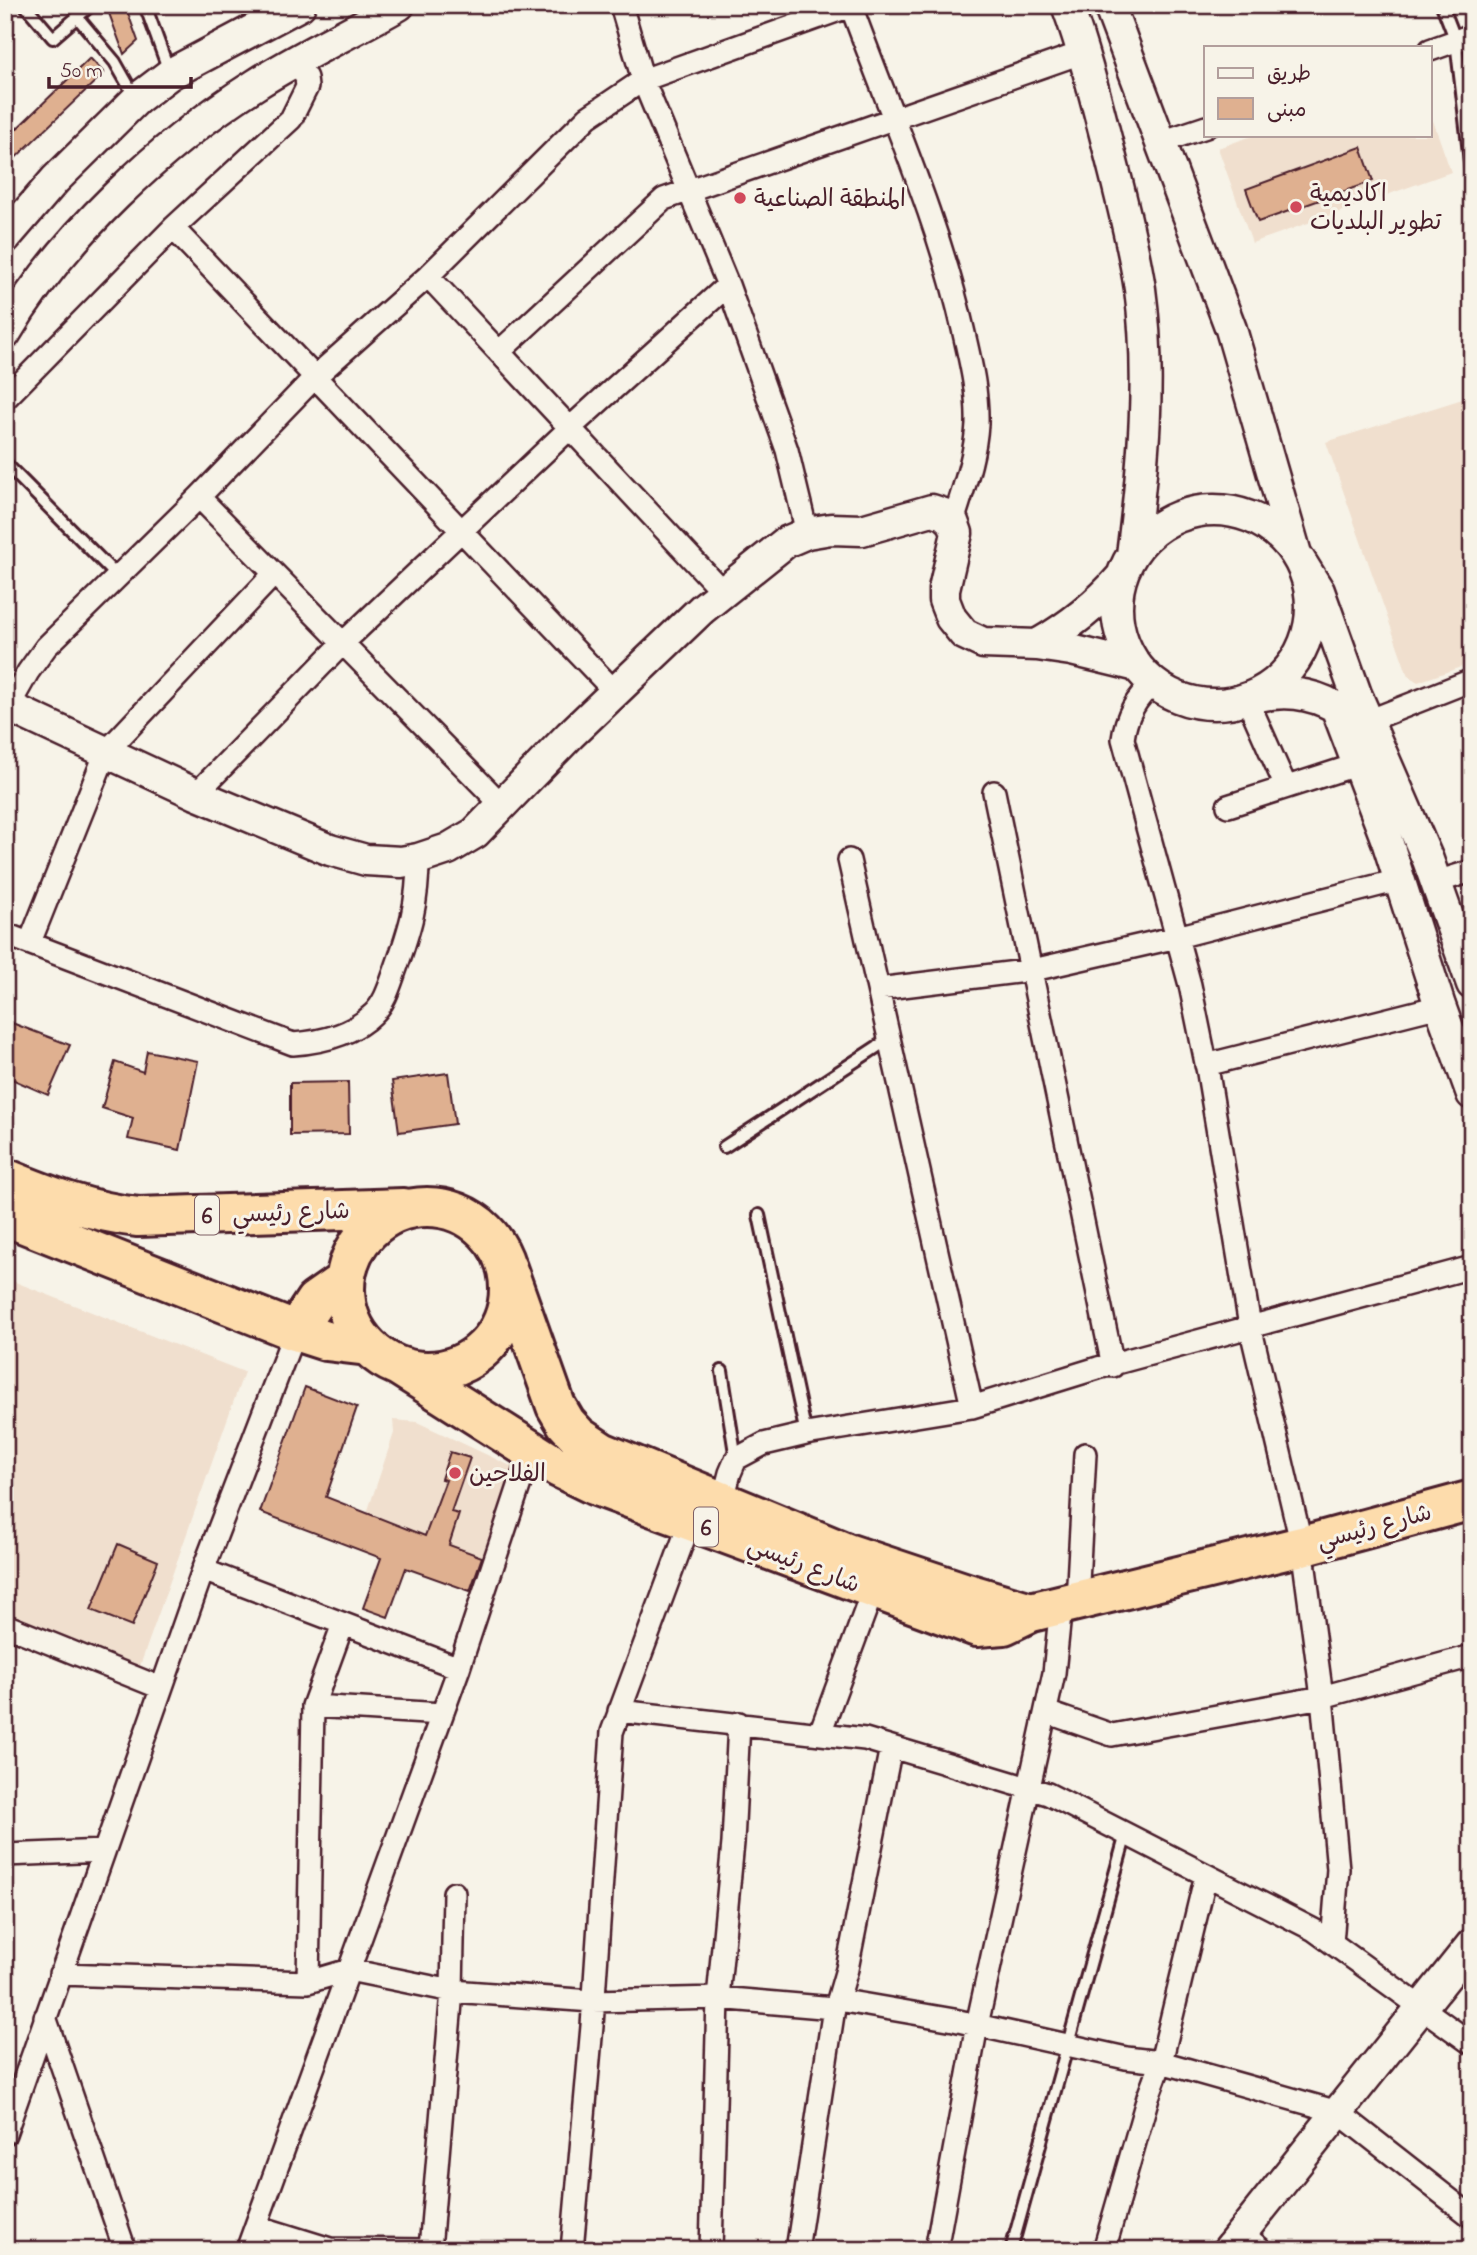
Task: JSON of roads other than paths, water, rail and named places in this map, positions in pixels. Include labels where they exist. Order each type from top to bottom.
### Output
[{"type":"highway","name":"شارع رئيسي","points":[[5,1178],[81,1207],[138,1217],[415,1208],[451,1210],[473,1220],[498,1246],[551,1394],[566,1423],[578,1436],[706,1512],[873,1590],[977,1627],[1004,1625],[1056,1606],[1302,1546],[1472,1500]]},
{"type":"highway","name":"شارع رئيسي","points":[[415,1208],[392,1214],[363,1236],[351,1257],[344,1292],[354,1327],[368,1346],[387,1361],[559,1468],[594,1485],[706,1512],[847,1553],[967,1593],[1056,1606]]},
{"type":"highway","name":"شارع رئيسي","points":[[5,1216],[295,1331],[326,1341],[368,1346]]},
{"type":"highway","name":"شارع رئيسي","points":[[400,1367],[424,1372],[447,1369],[469,1360],[488,1346],[506,1315],[510,1292],[508,1268]]},
{"type":"highway","points":[[295,1331],[315,1301],[345,1280]]},
{"type":"street","points":[[8,228],[137,99],[170,74],[300,5]]},
{"type":"street","points":[[621,5],[643,80],[728,285],[787,450],[807,533]]},
{"type":"street","points":[[1067,5],[1084,52],[1129,233],[1140,291],[1145,374],[1142,474],[1127,566],[1117,599],[1118,623],[1125,645],[1145,674],[1145,691],[1130,710],[1123,738],[1190,985],[1250,1326],[1302,1546],[1322,1697],[1338,1869],[1332,1943]]},
{"type":"street","points":[[1109,5],[1231,329],[1296,554],[1310,590],[1312,610],[1307,638],[1293,664],[1273,685],[1247,699]]},
{"type":"street","points":[[953,522],[971,467],[975,445],[975,384],[950,275],[852,6],[643,80],[588,117],[428,275],[315,377],[199,497],[46,647],[6,708],[196,794],[349,856],[383,862],[418,859],[448,849],[475,833],[615,692],[702,610],[786,542],[807,533],[831,529],[862,530],[932,510],[944,514],[953,522],[957,533],[944,590],[951,618],[964,634],[983,643],[1037,645],[1070,650],[1145,674],[1175,696],[1198,703],[1223,704],[1287,692],[1307,695],[1336,707],[1388,841],[1440,1006],[1472,1094]]},
{"type":"street","points":[[5,334],[37,286],[94,217],[206,119],[297,60],[387,8]]},
{"type":"street","points":[[1432,49],[1464,38]]},
{"type":"street","points":[[499,352],[664,199],[1084,52]]},
{"type":"street","points":[[5,399],[173,228],[291,119],[307,87],[306,78],[297,60]]},
{"type":"street","points":[[1161,142],[1204,128]]},
{"type":"street","points":[[173,228],[615,692]]},
{"type":"street","points":[[428,275],[723,592]]},
{"type":"street","points":[[196,794],[343,643],[570,428],[728,285]]},
{"type":"street","points":[[199,497],[503,806]]},
{"type":"street","points":[[1037,645],[1087,612],[1127,566],[1150,534],[1173,519],[1199,510],[1227,510],[1254,518],[1278,533],[1296,554],[1319,591],[1368,721],[1436,882],[1472,984]]},
{"type":"street","points":[[30,942],[106,752],[274,573]]},
{"type":"street","points":[[1368,721],[1472,680]]},
{"type":"street","points":[[1247,699],[1286,787]]},
{"type":"street","points":[[1227,806],[1359,764]]},
{"type":"street","points":[[995,792],[1113,1366]]},
{"type":"street","points":[[5,934],[293,1044],[321,1041],[362,1023],[374,1013],[387,993],[412,924],[418,859]]},
{"type":"street","points":[[849,860],[972,1407]]},
{"type":"street","points":[[1436,882],[1472,871]]},
{"type":"street","points":[[878,989],[1032,970],[1177,937],[1399,880]]},
{"type":"street","points":[[1206,1065],[1440,1006]]},
{"type":"street","points":[[572,2250],[612,1732],[706,1512],[736,1460],[764,1444],[806,1434],[972,1407],[1250,1326],[1472,1267]]},
{"type":"street","points":[[5,2134],[203,1570],[295,1331]]},
{"type":"street","points":[[247,2250],[459,1668],[531,1450]]},
{"type":"street","points":[[936,2250],[977,2025],[1054,1673],[1056,1606],[1085,1454]]},
{"type":"street","points":[[203,1570],[459,1668]]},
{"type":"street","points":[[820,1733],[873,1590]]},
{"type":"street","points":[[308,1982],[313,1706],[343,1624]]},
{"type":"street","points":[[5,1625],[161,1688]]},
{"type":"street","points":[[1046,1712],[1112,1735],[1322,1697],[1472,1656]]},
{"type":"street","points":[[313,1706],[442,1714]]},
{"type":"street","points":[[620,1711],[865,1739],[1048,1794],[1314,1930],[1472,2044]]},
{"type":"street","points":[[711,2250],[718,1998],[733,1843],[739,1723]]},
{"type":"street","points":[[797,2250],[836,2004],[847,1969],[891,1747]]},
{"type":"street","points":[[5,1855],[104,1851]]},
{"type":"street","points":[[1104,2250],[1148,2097],[1161,2062],[1206,1875]]},
{"type":"street","points":[[256,2226],[330,2249],[432,2249],[452,1991],[454,1893]]},
{"type":"street","points":[[1244,2244],[1338,2112],[1472,1944]]},
{"type":"street","points":[[60,1974],[308,1982],[349,1970],[452,1991],[593,2001],[718,1998],[836,2004],[977,2025],[1126,2058],[1161,2062],[1338,2112],[1472,2217]]},
{"type":"street","points":[[46,2017],[125,2250]]},
{"type":"lane","points":[[25,5],[53,38],[91,5]]},
{"type":"lane","points":[[145,5],[170,74]]},
{"type":"lane","points":[[1442,5],[1464,38],[1472,178]]},
{"type":"lane","points":[[78,18],[115,62],[137,99]]},
{"type":"lane","points":[[5,463],[118,577]]},
{"type":"lane","points":[[724,1147],[888,1039]]},
{"type":"lane","points":[[759,1214],[806,1434]]},
{"type":"lane","points":[[722,1371],[736,1460]]},
{"type":"lane","points":[[1011,2250],[1126,1834]]},
{"type":"place","name":"المنطقة الصناعية","points":[[740,198]]},
{"type":"place","name":"اكاديمية تطوير البلديات","points":[[1296,207]]},
{"type":"place","name":"الفلاحين","points":[[455,1473]]}]
